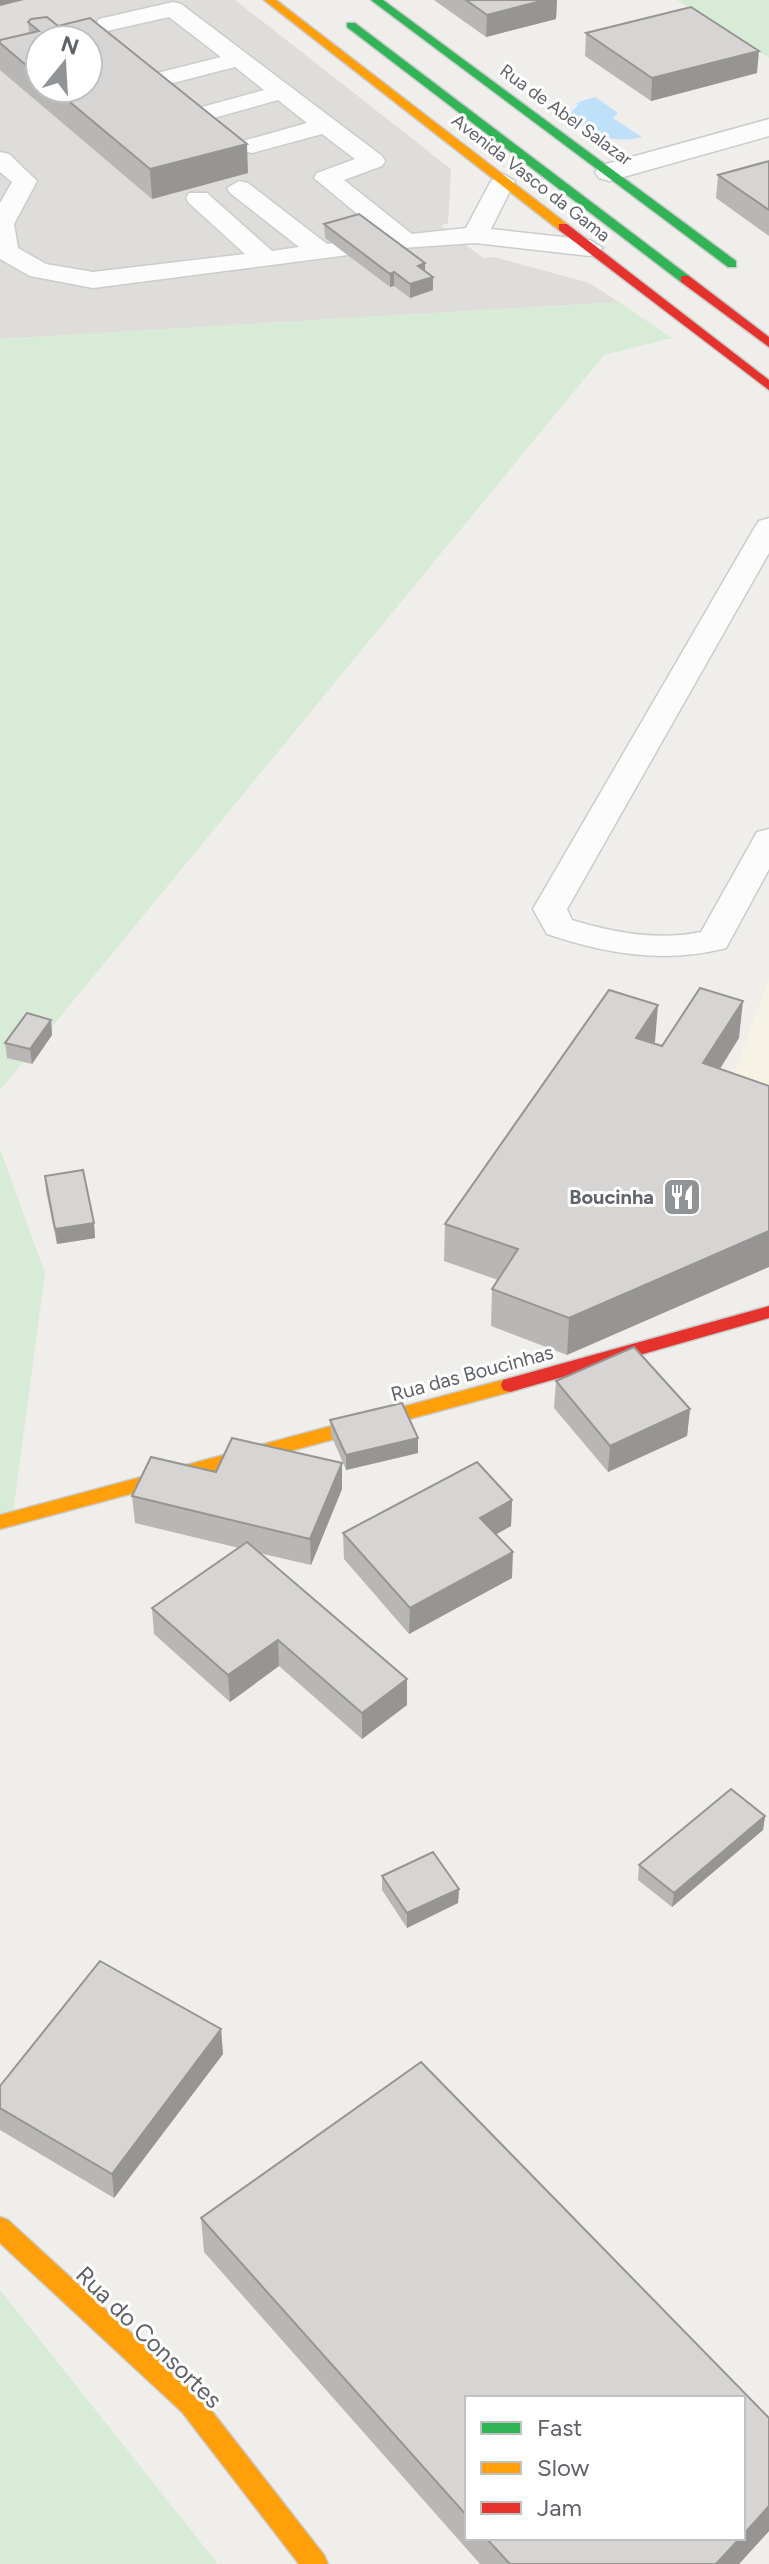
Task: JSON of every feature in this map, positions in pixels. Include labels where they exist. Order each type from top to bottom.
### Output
[{"type":"main road","name":"Avenida Vasco da Gama","points":[[269,0],[769,386]]},
{"type":"main road","name":"Rua de Abel Salazar","points":[[376,0],[732,264]]},
{"type":"main road","name":"Avenida Vasco da Gama","points":[[330,9],[769,343]]},
{"type":"main road","name":"Rua das Boucinhas","points":[[0,1522],[769,1312]]},
{"type":"main road","name":"Rua do Consortes","points":[[0,2228],[191,2404],[315,2564]]},
{"type":"street","points":[[609,172],[769,127]]},
{"type":"lane","points":[[107,24],[173,9],[198,27],[373,161],[326,178],[407,242]]},
{"type":"lane","points":[[169,35],[198,27]]},
{"type":"lane","points":[[161,79],[239,59]]},
{"type":"lane","points":[[210,112],[282,92]]},
{"type":"lane","points":[[252,146],[325,125]]},
{"type":"lane","points":[[0,159],[25,181],[0,224],[6,252],[39,271],[93,280],[475,235],[590,248]]},
{"type":"lane","points":[[475,235],[503,181]]},
{"type":"lane","points":[[239,188],[321,252]]},
{"type":"lane","points":[[198,198],[266,259]]},
{"type":"lane","points":[[769,527],[550,909],[559,927],[586,936],[643,946],[685,948],[714,940],[769,839]]},
{"type":"shaded area","points":[[0,0],[235,0],[451,169],[448,223],[441,226],[483,258],[494,257],[589,283],[619,302],[0,339]]},
{"type":"shaded area","points":[[769,979],[769,1115],[723,1103]]},
{"type":"green space","points":[[677,0],[769,0],[769,58]]},
{"type":"green space","points":[[619,302],[672,338],[604,355],[0,1090],[0,339]]},
{"type":"green space","points":[[0,1149],[45,1273],[12,1521],[0,1522]]},
{"type":"green space","points":[[0,2290],[218,2564],[0,2564]]},
{"type":"water","points":[[595,97],[618,113],[613,118],[642,137],[611,138],[594,132],[568,116],[578,105],[576,103]]},
{"type":"building","points":[[466,0],[545,0],[487,15]]},
{"type":"building","points":[[691,7],[759,51],[652,78],[586,33]]},
{"type":"building","points":[[47,17],[56,24],[30,24],[28,22]]},
{"type":"building","points":[[90,18],[97,24],[66,24]]},
{"type":"building","points":[[104,29],[247,144],[150,169],[72,104],[104,104]]},
{"type":"building","points":[[24,34],[24,63],[0,43],[0,40]]},
{"type":"building","points":[[769,161],[769,210],[718,175]]},
{"type":"building","points":[[359,214],[425,263],[418,266],[433,277],[410,284],[394,272],[390,274],[324,224]]},
{"type":"building","points":[[700,988],[743,1001],[703,1063],[769,1086],[769,1231],[569,1318],[492,1289],[518,1249],[445,1224],[609,990],[658,1005],[636,1038],[662,1046]]},
{"type":"building","points":[[27,1013],[51,1020],[30,1049],[5,1043]]},
{"type":"building","points":[[83,1170],[94,1223],[55,1229],[45,1176]]},
{"type":"building","points":[[634,1347],[690,1409],[610,1446],[556,1381]]},
{"type":"building","points":[[402,1403],[418,1438],[346,1455],[330,1420]]},
{"type":"building","points":[[232,1438],[342,1463],[310,1539],[132,1496],[151,1457],[216,1472]]},
{"type":"building","points":[[477,1462],[512,1500],[480,1518],[513,1552],[410,1608],[343,1533]]},
{"type":"building","points":[[247,1542],[407,1679],[362,1713],[278,1640],[228,1675],[152,1608]]},
{"type":"building","points":[[731,1789],[765,1816],[674,1893],[639,1865]]},
{"type":"building","points":[[433,1852],[459,1889],[407,1913],[382,1876]]},
{"type":"building","points":[[100,1961],[221,2029],[112,2174],[0,2108],[0,2086]]},
{"type":"building","points":[[421,2062],[769,2418],[769,2506],[745,2533],[745,2396],[465,2396],[465,2514],[201,2218]]},
{"type":"building","points":[[488,2540],[738,2540],[716,2564],[510,2564]]},
{"type":"traffic: fast","points":[[376,0],[732,264]]},
{"type":"traffic: fast","points":[[351,25],[685,279]]},
{"type":"traffic: slow","points":[[269,0],[563,227]]},
{"type":"traffic: slow","points":[[0,1522],[510,1385]]},
{"type":"traffic: slow","points":[[0,2228],[191,2404],[315,2564]]},
{"type":"traffic: jam","points":[[563,227],[769,386]]},
{"type":"traffic: jam","points":[[685,279],[769,343]]},
{"type":"traffic: jam","points":[[510,1385],[769,1312]]},
{"type":"place","name":"Boucinha","points":[[682,1197]]}]
